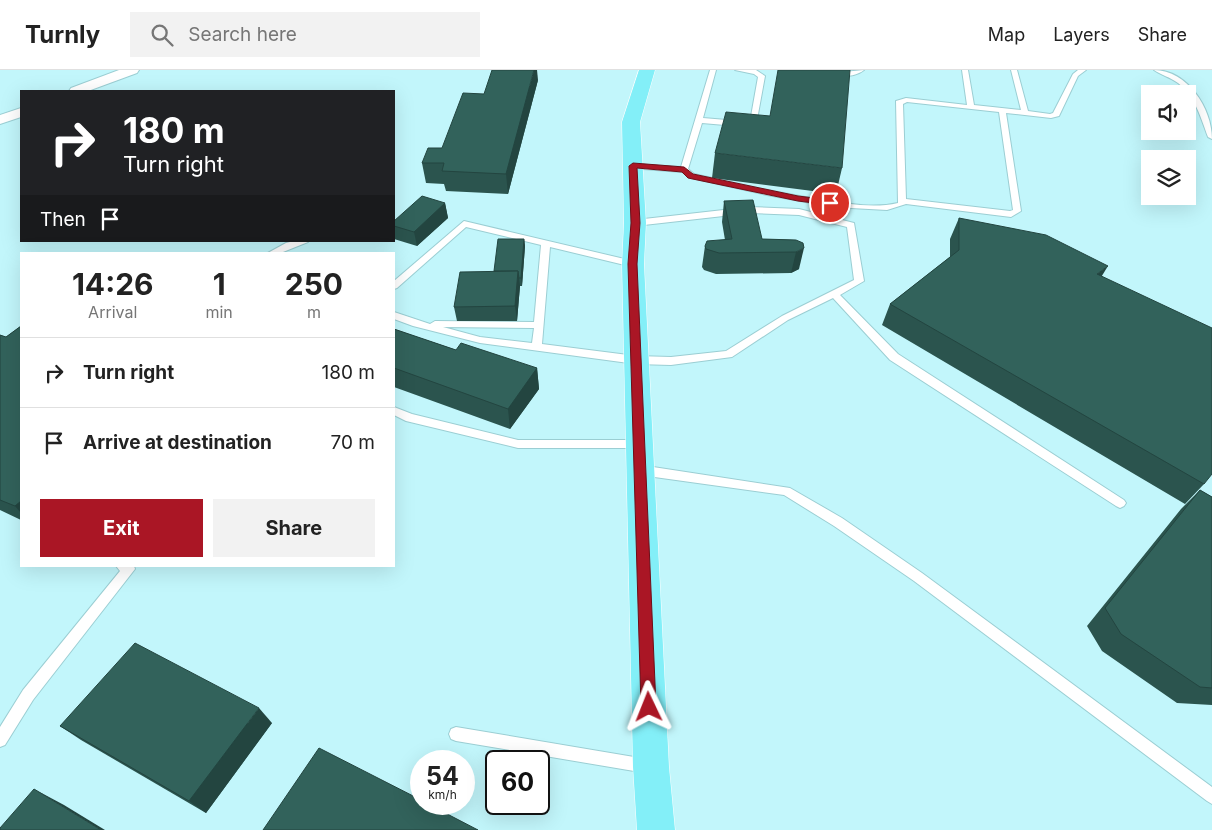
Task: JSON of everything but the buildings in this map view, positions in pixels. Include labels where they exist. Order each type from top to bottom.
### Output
[{"type":"main road","points":[[647,70],[631,122],[635,223],[633,264],[636,360],[651,767],[656,830]]},
{"type":"street","points":[[79,90],[132,70]]},
{"type":"lane","points":[[684,170],[713,70]]},
{"type":"lane","points":[[700,120],[748,125],[753,123],[762,76],[756,72],[738,70]]},
{"type":"lane","points":[[811,70],[853,74],[861,70]]},
{"type":"lane","points":[[965,70],[971,108]]},
{"type":"lane","points":[[1014,70],[1024,113]]},
{"type":"lane","points":[[633,166],[684,170],[691,176],[798,199],[877,209],[899,206],[902,204],[899,103],[906,100],[1052,116],[1056,114],[1076,75],[1082,70]]},
{"type":"lane","points":[[1157,70],[1177,78],[1192,92],[1212,137]]},
{"type":"lane","points":[[902,201],[1011,214],[1017,211],[1002,111]]},
{"type":"lane","points":[[395,314],[416,324],[480,340],[636,360],[671,362],[728,354],[786,318],[859,281],[851,225],[800,212],[750,210],[635,223]]},
{"type":"lane","points":[[395,285],[464,224],[633,264]]},
{"type":"lane","points":[[274,252],[288,245],[304,242]]},
{"type":"lane","points":[[537,347],[546,244]]},
{"type":"lane","points":[[834,294],[894,357],[1120,503]]},
{"type":"lane","points":[[416,324],[539,325]]},
{"type":"lane","points":[[395,411],[410,418],[518,444],[639,444]]},
{"type":"lane","points":[[640,470],[786,491],[838,522],[918,577],[1212,796]]},
{"type":"lane","points":[[0,740],[28,696],[129,569],[124,567]]},
{"type":"lane","points":[[456,734],[651,767]]},
{"type":"route","points":[[649,707],[633,264],[635,223],[633,166],[684,170],[691,176],[798,199],[830,203]]}]
